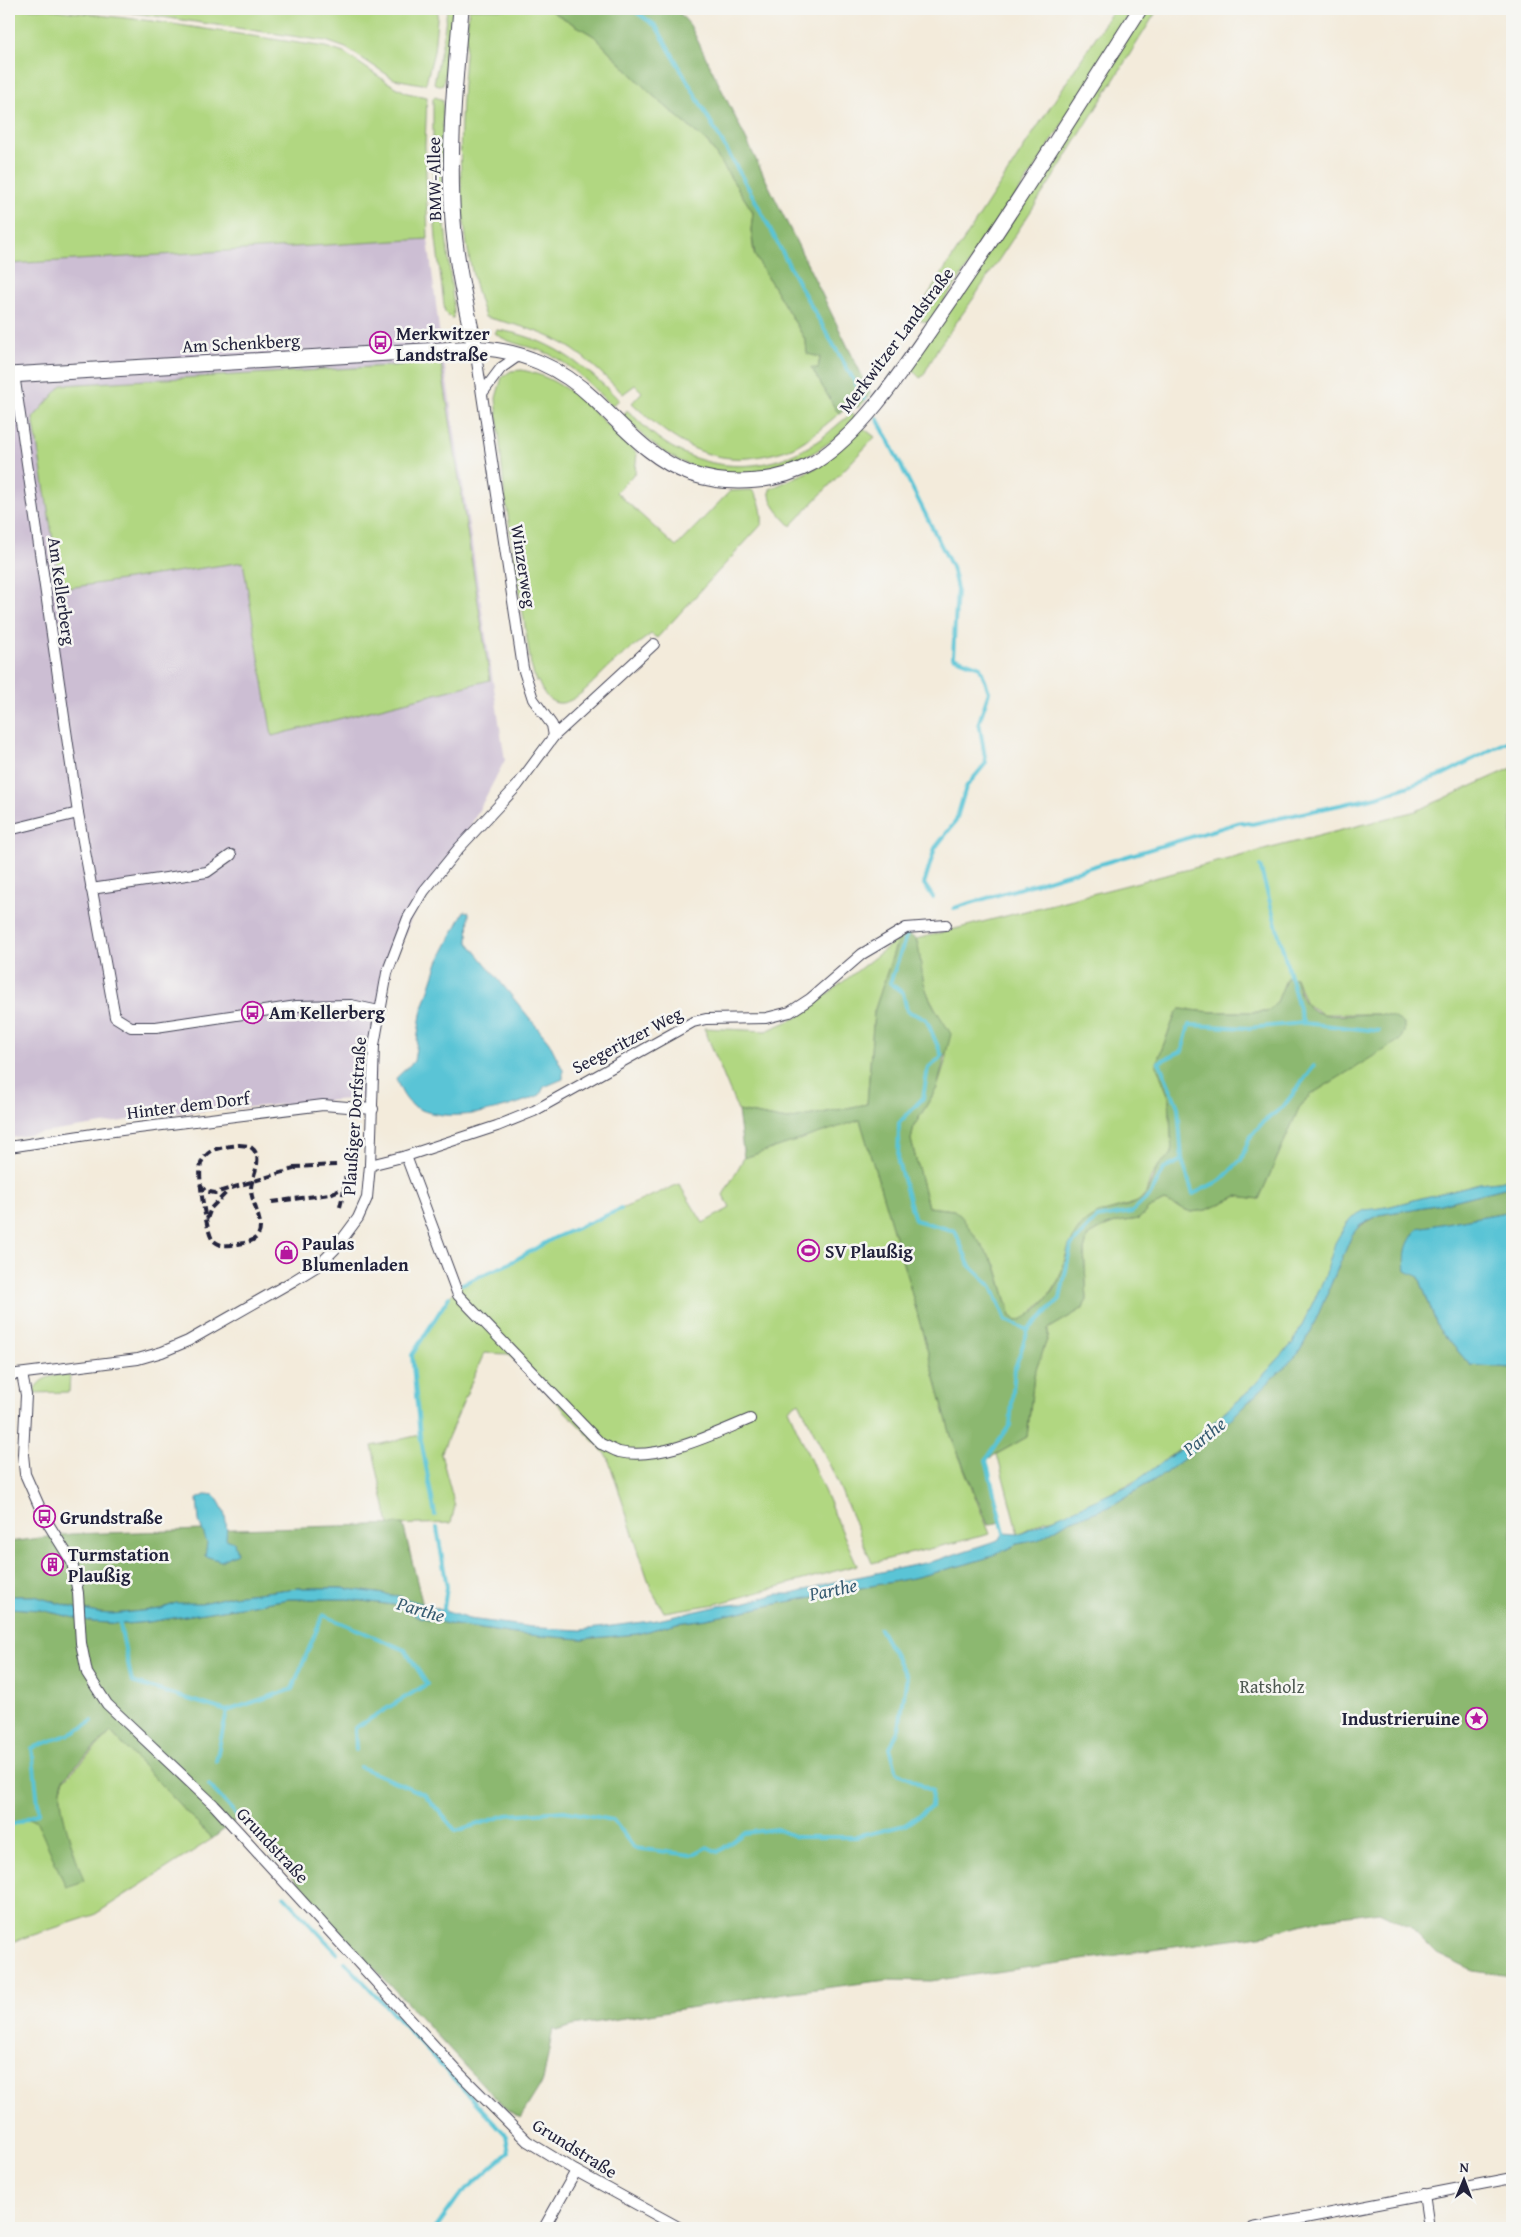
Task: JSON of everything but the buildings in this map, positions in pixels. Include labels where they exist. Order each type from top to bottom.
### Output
[{"type":"main road","name":"BMW-Allee","points":[[462,9],[452,129],[453,222],[459,266],[476,348]]},
{"type":"main road","name":"Am Schenkberg","points":[[11,374],[476,348]]},
{"type":"street","name":"Merkwitzer Landstraße","points":[[476,348],[521,354],[559,372],[578,385],[655,455],[689,473],[721,481],[761,480],[793,472],[815,461],[835,447],[872,408],[904,368],[959,288],[1140,9]]},
{"type":"street","name":"Winzerweg","points":[[476,348],[523,668],[533,699],[552,724],[554,736]]},
{"type":"street","points":[[483,392],[500,368],[521,354]]},
{"type":"street","name":"Am Kellerberg","points":[[11,374],[78,813],[115,1017],[130,1027],[156,1027],[297,1006],[351,1006],[379,1011]]},
{"type":"street","name":"Plaußiger Dorfstraße","points":[[9,1375],[138,1359],[162,1352],[188,1341],[319,1265],[345,1238],[358,1218],[367,1198],[373,1109],[374,1045],[387,973],[408,918],[424,891],[459,848],[517,786],[554,736],[654,644]]},
{"type":"street","points":[[9,830],[78,813]]},
{"type":"street","points":[[92,889],[207,872],[231,855]]},
{"type":"street","name":"Seegeritzer Weg","points":[[370,1165],[406,1156],[497,1126],[534,1111],[693,1022],[706,1019],[766,1018],[790,1012],[810,999],[862,954],[906,928],[946,925]]},
{"type":"street","name":"Hinter dem Dorf","points":[[9,1147],[106,1132],[323,1105],[373,1109]]},
{"type":"street","points":[[406,1156],[458,1296],[601,1444],[619,1452],[642,1453],[664,1450],[750,1418]]},
{"type":"street","name":"Grundstraße","points":[[22,1374],[26,1395],[23,1454],[25,1474],[44,1517],[72,1562],[78,1593],[81,1643],[87,1673],[107,1704],[214,1806],[466,2080],[527,2141],[680,2228]]},
{"type":"street","points":[[544,2228],[576,2170]]},
{"type":"street","points":[[1253,2228],[1512,2178]]},
{"type":"street","points":[[1424,2194],[1429,2228]]},
{"type":"shaded area","points":[[428,239],[439,329],[505,760],[459,848],[424,891],[387,973],[373,1097],[169,1114],[9,1138],[9,264]]},
{"type":"green space","points":[[9,9],[46,9],[152,21],[325,47],[344,53],[407,93],[427,97],[425,145],[428,239],[9,264]]},
{"type":"green space","points":[[107,9],[438,9],[434,51],[426,83],[422,84],[394,79],[346,48],[326,41]]},
{"type":"green space","points":[[447,9],[455,9],[443,84],[439,86],[434,83]]},
{"type":"green space","points":[[469,9],[548,9],[594,36],[649,92],[709,144],[753,212],[751,230],[754,254],[806,341],[807,353],[820,357],[818,369],[812,367],[836,410],[840,413],[806,440],[789,449],[749,458],[715,456],[699,451],[671,436],[645,415],[632,403],[642,392],[635,385],[623,394],[591,363],[564,344],[529,329],[485,317],[474,280],[466,241],[462,203],[461,125]]},
{"type":"green space","points":[[548,9],[676,9],[690,25],[871,394],[859,407],[849,407],[840,413],[836,410],[811,367],[818,369],[820,357],[807,354],[806,341],[755,256],[751,230],[753,212],[709,144],[649,92],[594,36]]},
{"type":"green space","points":[[1114,9],[1133,9],[1037,165],[929,323],[913,318]]},
{"type":"green space","points":[[1146,9],[1158,9],[1052,179],[973,299],[938,348],[923,376],[920,378],[910,368]]},
{"type":"green space","points":[[433,98],[443,100],[442,196],[454,311],[453,319],[445,313],[436,239],[433,196]]},
{"type":"green space","points":[[497,330],[515,333],[532,339],[564,354],[592,375],[619,400],[611,406],[590,384],[558,359],[542,351],[507,340],[495,333]]},
{"type":"green space","points":[[441,363],[490,680],[272,736],[243,562],[61,589],[33,418],[62,385]]},
{"type":"green space","points":[[522,370],[540,375],[571,392],[637,453],[635,473],[616,492],[676,547],[730,491],[752,490],[759,501],[762,515],[762,524],[657,638],[651,634],[616,661],[584,691],[564,703],[554,702],[546,695],[538,681],[536,682],[531,665],[504,490],[496,398],[502,377],[511,371]]},
{"type":"green space","points":[[627,410],[654,435],[677,450],[717,464],[738,466],[780,460],[819,440],[851,414],[857,417],[837,436],[815,452],[792,463],[766,471],[741,474],[715,472],[689,465],[664,452],[623,417]]},
{"type":"green space","points":[[862,427],[875,437],[791,526],[773,505],[770,489],[820,466]]},
{"type":"green space","points":[[1512,768],[1512,1178],[1480,1183],[1362,1212],[1344,1227],[1324,1280],[1293,1343],[1246,1394],[1185,1446],[1145,1476],[1079,1509],[1060,1517],[1045,1520],[1018,1534],[997,1454],[1027,1437],[1034,1375],[1048,1337],[1048,1329],[1082,1309],[1087,1300],[1084,1250],[1088,1236],[1118,1222],[1139,1219],[1148,1209],[1164,1201],[1191,1212],[1207,1210],[1237,1196],[1259,1199],[1299,1108],[1310,1095],[1352,1069],[1379,1014],[1323,1014],[1306,1004],[1296,978],[1287,977],[1277,1002],[1267,1012],[1212,1012],[1180,1009],[1176,1013],[1156,1064],[1169,1097],[1172,1154],[1159,1165],[1151,1177],[1146,1193],[1138,1202],[1104,1212],[1069,1245],[1059,1279],[1047,1298],[1025,1319],[1017,1321],[1011,1316],[996,1265],[954,1210],[928,1207],[911,1140],[914,1126],[937,1088],[947,1057],[936,1010],[926,991],[919,965],[916,939],[1416,811]]},
{"type":"green space","points":[[907,934],[916,939],[928,995],[951,1034],[937,1088],[914,1126],[911,1140],[928,1207],[954,1210],[961,1216],[996,1266],[1011,1316],[1017,1321],[1030,1315],[1052,1292],[1059,1279],[1073,1239],[1081,1226],[1093,1216],[1141,1200],[1147,1192],[1158,1167],[1172,1154],[1169,1097],[1156,1064],[1176,1013],[1180,1009],[1212,1012],[1267,1012],[1277,1002],[1287,977],[1296,978],[1303,1000],[1314,1011],[1326,1015],[1339,1016],[1381,1015],[1393,1017],[1404,1024],[1404,1032],[1400,1040],[1310,1095],[1299,1108],[1259,1199],[1237,1196],[1207,1210],[1191,1212],[1164,1201],[1148,1209],[1139,1219],[1118,1222],[1088,1236],[1084,1250],[1087,1300],[1082,1309],[1048,1329],[1048,1337],[1034,1375],[1027,1437],[986,1460],[1001,1522],[988,1525],[951,1436],[908,1280],[860,1120],[744,1158],[738,1111],[787,1120],[867,1104],[874,1012],[898,939]]},
{"type":"green space","points":[[898,939],[874,1012],[867,1104],[787,1120],[738,1111],[704,1028],[766,1031],[798,1017]]},
{"type":"green space","points":[[860,1119],[908,1280],[951,1436],[990,1534],[872,1563],[833,1472],[799,1402],[788,1409],[857,1565],[716,1604],[664,1612],[651,1589],[608,1458],[598,1445],[509,1354],[484,1353],[441,1454],[455,1506],[451,1523],[389,1525],[372,1446],[420,1435],[412,1355],[449,1297],[462,1284],[508,1264],[554,1238],[679,1184],[703,1223],[730,1208],[723,1195],[744,1158]]},
{"type":"green space","name":"Ratsholz","points":[[1512,1186],[1512,1211],[1419,1228],[1419,1277],[1438,1328],[1470,1365],[1512,1368],[1512,1976],[1473,1971],[1437,1954],[1409,1926],[1380,1912],[1323,1919],[1267,1934],[931,1981],[887,1980],[784,1993],[573,2026],[556,2031],[553,2029],[543,2081],[520,2118],[502,2105],[350,1942],[240,1817],[212,1839],[111,1732],[68,1774],[61,1788],[63,1814],[84,1881],[66,1887],[36,1820],[27,1819],[9,1826],[9,1608],[41,1610],[93,1622],[125,1624],[149,1622],[289,1599],[347,1599],[394,1605],[420,1617],[448,1624],[515,1634],[582,1639],[637,1634],[677,1623],[707,1619],[913,1578],[963,1565],[993,1556],[1017,1544],[1038,1540],[1069,1521],[1109,1507],[1164,1474],[1211,1438],[1298,1354],[1311,1331],[1356,1229],[1379,1215],[1441,1204]]},
{"type":"green space","points":[[70,1373],[69,1392],[33,1393],[43,1380],[52,1376]]},
{"type":"green space","points":[[9,1403],[14,1407],[9,1466]]},
{"type":"green space","points":[[403,1524],[423,1606],[398,1596],[342,1588],[298,1588],[232,1596],[202,1603],[171,1605],[161,1609],[112,1614],[71,1607],[34,1596],[9,1596],[9,1542],[71,1534]]},
{"type":"green space","points":[[111,1732],[212,1839],[94,1915],[9,1943],[9,1826],[27,1819],[36,1820],[62,1806],[60,1792],[64,1780]]},
{"type":"water","points":[[464,911],[469,912],[468,942],[549,1042],[563,1070],[563,1079],[544,1087],[540,1095],[511,1106],[476,1114],[441,1115],[412,1105],[402,1093],[396,1078],[414,1061],[421,1014],[438,962]]},
{"type":"water","name":"Parthe","points":[[1512,1178],[1512,1186],[1441,1204],[1379,1215],[1359,1226],[1352,1235],[1311,1331],[1298,1354],[1211,1438],[1164,1474],[1109,1507],[1069,1521],[1038,1540],[1017,1544],[993,1556],[963,1565],[913,1578],[707,1619],[677,1623],[637,1634],[582,1639],[515,1634],[448,1624],[420,1617],[394,1605],[347,1599],[289,1599],[149,1622],[125,1624],[93,1622],[41,1610],[9,1608],[9,1596],[34,1596],[71,1607],[112,1614],[161,1609],[176,1603],[202,1603],[232,1596],[298,1588],[342,1588],[398,1596],[469,1619],[540,1628],[581,1630],[658,1620],[719,1606],[740,1604],[777,1594],[793,1594],[829,1583],[934,1561],[998,1540],[1004,1533],[1018,1534],[1132,1484],[1185,1446],[1246,1394],[1293,1343],[1324,1280],[1335,1243],[1352,1217],[1365,1210],[1387,1207],[1480,1183]]},
{"type":"water","points":[[1512,1211],[1512,1368],[1470,1365],[1438,1328],[1419,1277],[1406,1271],[1405,1258],[1407,1248],[1418,1228]]},
{"type":"water","points":[[207,1494],[214,1495],[221,1505],[227,1527],[226,1539],[234,1542],[237,1553],[221,1561],[205,1556],[207,1543],[199,1521],[197,1499]]},
{"type":"waterway","points":[[632,9],[656,26],[754,198],[802,290],[864,398]]},
{"type":"waterway","points":[[877,418],[952,567],[957,589],[953,657],[980,667],[989,692],[979,722],[986,763],[966,787],[956,821],[935,848],[924,884],[933,897]]},
{"type":"waterway","points":[[954,908],[1241,822],[1252,824],[1377,797],[1444,774],[1512,739]]},
{"type":"waterway","points":[[1260,866],[1303,1023]]},
{"type":"waterway","points":[[907,934],[890,983],[903,993],[907,1011],[926,1019],[942,1056],[928,1068],[923,1098],[899,1123],[898,1162],[915,1220],[955,1231],[969,1265],[992,1287],[1006,1320],[1028,1330],[1015,1368],[1010,1425],[986,1460],[1005,1537]]},
{"type":"waterway","points":[[1028,1330],[1060,1299],[1071,1246],[1097,1218],[1132,1212],[1150,1195],[1164,1169],[1182,1160],[1178,1107],[1159,1062],[1182,1051],[1189,1025],[1248,1028],[1303,1023],[1379,1031]]},
{"type":"waterway","points":[[1182,1160],[1193,1194],[1221,1180],[1241,1160],[1249,1139],[1263,1122],[1283,1107],[1314,1066]]},
{"type":"waterway","points":[[462,1284],[508,1264],[554,1238],[621,1209]]},
{"type":"waterway","points":[[435,1515],[420,1435],[412,1355],[449,1297]]},
{"type":"waterway","name":"Parthe","points":[[437,1528],[447,1587],[443,1615]]},
{"type":"waterway","points":[[119,1620],[132,1682],[227,1711],[292,1689],[323,1615],[405,1650],[427,1684],[355,1728],[356,1750]]},
{"type":"waterway","points":[[360,1767],[424,1794],[456,1831],[507,1815],[564,1811],[613,1820],[634,1848],[692,1855],[707,1847],[718,1852],[744,1833],[777,1829],[796,1837],[856,1837],[905,1825],[931,1807],[932,1791],[897,1772],[890,1748],[899,1728],[907,1677],[880,1629]]},
{"type":"waterway","points":[[216,1761],[227,1711]]},
{"type":"waterway","points":[[9,1826],[39,1813],[32,1748],[75,1732],[92,1721]]},
{"type":"waterway","points":[[209,1785],[280,1862]]},
{"type":"waterway","points":[[284,1896],[337,1953]]},
{"type":"waterway","points":[[345,1962],[506,2135],[509,2152],[459,2196],[436,2228]]},
{"type":"railway","points":[[239,1145],[249,1146],[257,1155],[257,1166],[251,1188],[260,1227],[258,1234],[253,1240],[244,1243],[221,1245],[212,1239],[207,1224],[202,1200],[200,1167],[205,1156],[213,1150],[239,1145]]},
{"type":"railway","points":[[293,1167],[336,1165]]},
{"type":"railway","points":[[200,1184],[205,1191],[215,1193],[300,1167]]},
{"type":"railway","points":[[340,1207],[346,1182],[345,1173]]},
{"type":"railway","points":[[272,1202],[330,1194],[344,1188]]},
{"type":"railway","points":[[207,1219],[211,1208],[227,1192]]},
{"type":"place","name":"Merkwitzer Landstraße","points":[[380,343]]},
{"type":"place","name":"Am Kellerberg","points":[[253,1012]]},
{"type":"place","name":"SV Plaußig","points":[[809,1251]]},
{"type":"place","name":"Paulas Blumenladen","points":[[286,1253]]},
{"type":"place","name":"Grundstraße","points":[[44,1517]]},
{"type":"place","name":"Turmstation Plaußig","points":[[52,1564]]},
{"type":"place","name":"Industrieruine","points":[[1476,1718]]}]
